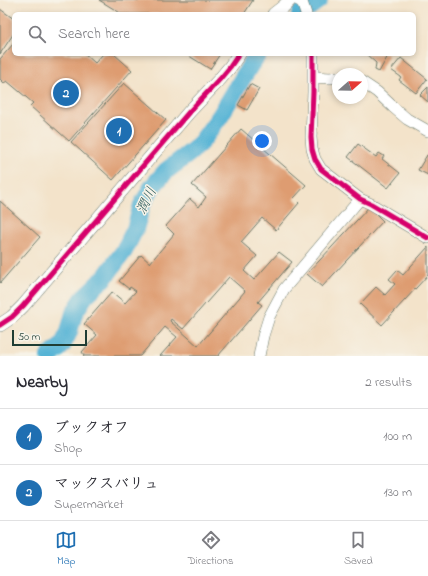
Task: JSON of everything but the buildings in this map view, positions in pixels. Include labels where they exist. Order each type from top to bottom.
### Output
[{"type":"street","points":[[277,12],[283,7],[297,1],[305,12]]},
{"type":"street","points":[[0,325],[12,317],[23,306],[189,112],[225,73],[238,56]]},
{"type":"street","points":[[313,56],[311,137],[315,159],[321,169],[360,199],[428,238]]},
{"type":"street","points":[[313,77],[332,78]]},
{"type":"street","points":[[368,86],[377,92],[407,119],[428,130]]},
{"type":"street","points":[[259,356],[269,317],[284,289],[360,199]]},
{"type":"waterway","name":"潤川","points":[[303,12],[319,0]]},
{"type":"waterway","name":"潤川","points":[[49,356],[62,346],[69,332],[74,313],[85,296],[105,277],[124,251],[135,229],[142,205],[152,187],[166,171],[191,152],[202,141],[220,116],[257,56]]},
{"type":"cycle path","points":[[0,325],[12,317],[23,306],[189,112],[220,79],[238,56]]},
{"type":"cycle path","points":[[313,56],[311,137],[315,159],[321,169],[360,199],[428,238]]},
{"type":"place","name":"マックスバリュ","points":[[66,93]]},
{"type":"place","name":"ブックオフ","points":[[119,131]]}]
